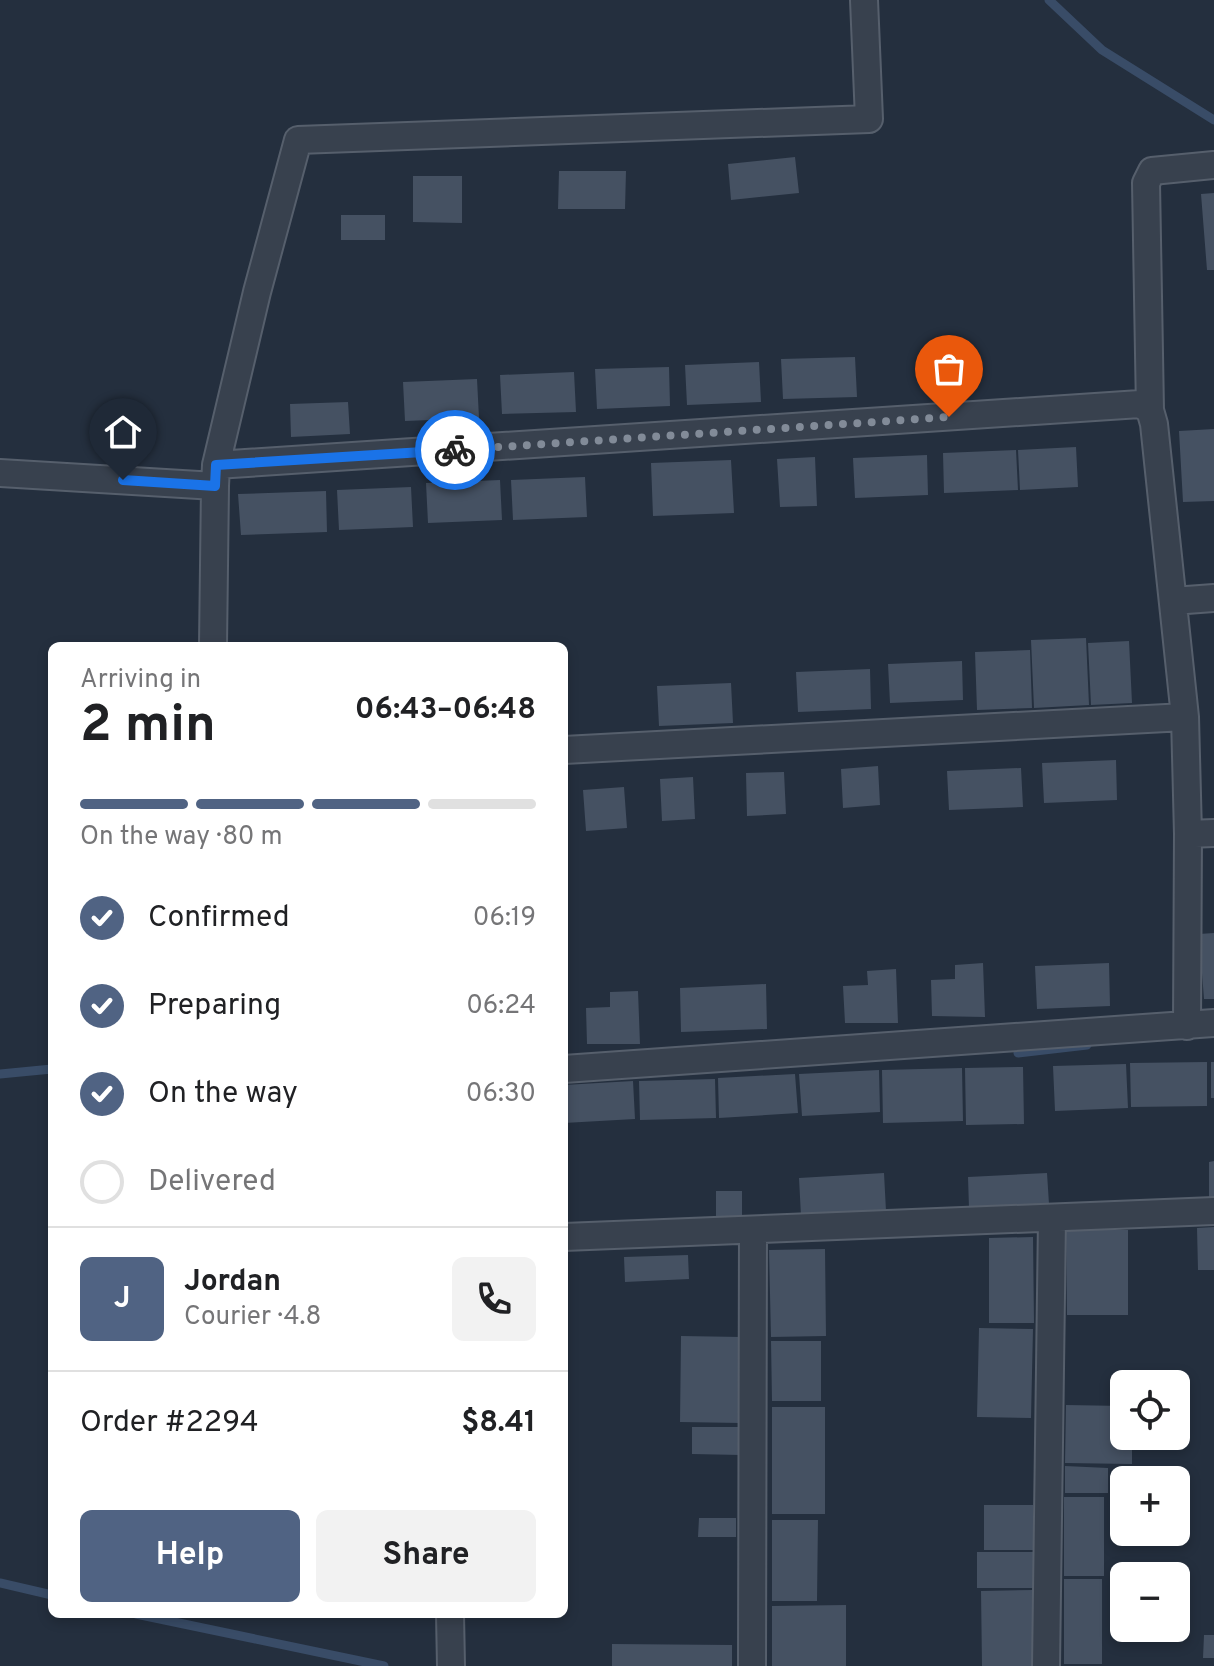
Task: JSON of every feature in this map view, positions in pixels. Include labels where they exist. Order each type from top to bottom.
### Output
[{"type":"street","points":[[213,642],[216,476],[257,292],[298,140],[869,119],[864,0]]},
{"type":"street","points":[[1187,1026],[1201,834],[1150,410],[1146,183],[1152,171],[1214,165]]},
{"type":"street","points":[[0,473],[216,476],[1140,404],[1150,410]]},
{"type":"street","points":[[1173,601],[1214,598]]},
{"type":"street","points":[[568,750],[1185,717]]},
{"type":"street","points":[[568,1069],[1214,1023]]},
{"type":"street","points":[[568,1237],[1214,1211]]},
{"type":"street","points":[[1046,1666],[1052,1219]]},
{"type":"street","points":[[752,1666],[753,1231]]},
{"type":"street","points":[[450,1618],[451,1666]]},
{"type":"building","points":[[795,157],[799,193],[731,200],[728,164]]},
{"type":"building","points":[[559,171],[626,171],[625,209],[558,209]]},
{"type":"building","points":[[413,176],[462,176],[462,223],[413,222]]},
{"type":"building","points":[[1214,193],[1214,270],[1207,270],[1201,194]]},
{"type":"building","points":[[341,215],[385,215],[385,240],[341,240]]},
{"type":"building","points":[[855,357],[857,397],[783,399],[781,359]]},
{"type":"building","points":[[759,362],[761,402],[687,405],[685,365]]},
{"type":"building","points":[[669,367],[670,406],[597,409],[595,369]]},
{"type":"building","points":[[574,372],[576,412],[502,414],[500,375]]},
{"type":"building","points":[[477,379],[479,418],[405,421],[403,382]]},
{"type":"building","points":[[348,402],[350,434],[291,437],[290,404]]},
{"type":"building","points":[[1214,429],[1214,501],[1183,502],[1179,431]]},
{"type":"building","points":[[1076,447],[1078,487],[1020,490],[1018,450]]},
{"type":"building","points":[[1016,450],[1018,490],[944,493],[943,453]]},
{"type":"building","points":[[927,455],[928,495],[855,498],[853,458]]},
{"type":"building","points":[[815,457],[817,506],[780,507],[777,459]]},
{"type":"building","points":[[731,460],[734,513],[653,516],[651,463]]},
{"type":"building","points":[[585,477],[587,517],[513,520],[511,480]]},
{"type":"building","points":[[500,480],[502,520],[428,523],[426,483]]},
{"type":"building","points":[[411,487],[413,527],[339,530],[337,490]]},
{"type":"building","points":[[326,491],[327,532],[241,535],[238,494]]},
{"type":"building","points":[[1086,638],[1089,705],[1034,708],[1031,640]]},
{"type":"building","points":[[1129,641],[1132,703],[1091,705],[1088,643]]},
{"type":"building","points":[[1030,650],[1032,708],[977,710],[975,652]]},
{"type":"building","points":[[962,661],[963,700],[890,703],[888,664]]},
{"type":"building","points":[[870,669],[871,709],[798,712],[796,672]]},
{"type":"building","points":[[731,683],[733,723],[659,726],[657,686]]},
{"type":"building","points":[[1116,760],[1117,800],[1044,803],[1042,763]]},
{"type":"building","points":[[878,766],[880,805],[843,808],[841,769]]},
{"type":"building","points":[[1021,768],[1023,807],[949,810],[947,771]]},
{"type":"building","points":[[784,772],[786,814],[747,816],[746,773]]},
{"type":"building","points":[[693,777],[695,819],[662,821],[660,779]]},
{"type":"building","points":[[624,787],[627,828],[586,831],[583,790]]},
{"type":"building","points":[[1214,933],[1214,999],[1204,999],[1199,934]]},
{"type":"building","points":[[983,963],[985,1017],[932,1016],[931,980],[955,979],[955,965]]},
{"type":"building","points":[[1109,963],[1110,1006],[1037,1009],[1035,966]]},
{"type":"building","points":[[896,969],[898,1023],[845,1023],[843,986],[868,985],[867,971]]},
{"type":"building","points":[[766,984],[767,1029],[681,1032],[680,988]]},
{"type":"building","points":[[638,991],[640,1044],[587,1044],[586,1008],[610,1007],[610,992]]},
{"type":"building","points":[[1207,1062],[1207,1106],[1131,1107],[1130,1063]]},
{"type":"building","points":[[1211,1062],[1214,1062],[1214,1098],[1211,1098]]},
{"type":"building","points":[[1126,1064],[1128,1108],[1055,1111],[1053,1066]]},
{"type":"building","points":[[1023,1067],[1024,1124],[966,1125],[965,1068]]},
{"type":"building","points":[[962,1068],[963,1121],[883,1123],[882,1070]]},
{"type":"building","points":[[879,1070],[880,1112],[802,1116],[799,1074]]},
{"type":"building","points":[[795,1074],[798,1113],[719,1118],[718,1078]]},
{"type":"building","points":[[715,1079],[716,1118],[640,1120],[639,1081]]},
{"type":"building","points":[[633,1081],[635,1119],[568,1123],[568,1085]]},
{"type":"building","points":[[1214,1161],[1214,1200],[1209,1200],[1209,1162]]},
{"type":"building","points":[[884,1173],[886,1211],[801,1216],[799,1178]]},
{"type":"building","points":[[1047,1173],[1049,1204],[969,1208],[968,1177]]},
{"type":"building","points":[[716,1191],[742,1191],[742,1220],[716,1220]]},
{"type":"building","points":[[1214,1227],[1214,1270],[1198,1270],[1197,1228]]},
{"type":"building","points":[[1066,1230],[1128,1230],[1128,1315],[1067,1315]]},
{"type":"building","points":[[1033,1237],[1034,1323],[989,1323],[989,1238]]},
{"type":"building","points":[[825,1249],[826,1336],[771,1337],[769,1250]]},
{"type":"building","points":[[688,1255],[689,1279],[625,1282],[624,1257]]},
{"type":"building","points":[[979,1328],[1033,1329],[1031,1418],[977,1417]]},
{"type":"building","points":[[681,1336],[742,1337],[741,1423],[680,1422]]},
{"type":"building","points":[[771,1341],[821,1341],[821,1401],[772,1401]]},
{"type":"building","points":[[1066,1405],[1110,1406],[1110,1450],[1132,1450],[1132,1464],[1065,1463]]},
{"type":"building","points":[[772,1407],[825,1407],[825,1514],[772,1514]]},
{"type":"building","points":[[692,1427],[741,1427],[741,1455],[692,1454]]},
{"type":"building","points":[[1065,1466],[1108,1468],[1108,1493],[1065,1493]]},
{"type":"building","points":[[1064,1497],[1104,1497],[1104,1576],[1064,1576]]},
{"type":"building","points":[[984,1505],[1033,1505],[1033,1550],[984,1550]]},
{"type":"building","points":[[699,1518],[736,1518],[736,1537],[698,1537]]},
{"type":"building","points":[[772,1520],[818,1520],[817,1601],[772,1601]]},
{"type":"building","points":[[977,1552],[1033,1552],[1033,1588],[977,1588]]},
{"type":"building","points":[[1064,1579],[1102,1579],[1102,1664],[1064,1664]]},
{"type":"building","points":[[1033,1590],[1034,1666],[982,1666],[981,1591]]},
{"type":"building","points":[[846,1605],[846,1666],[772,1666],[772,1606]]},
{"type":"building","points":[[1204,1635],[1214,1635],[1214,1658],[1203,1658]]},
{"type":"building","points":[[612,1644],[732,1645],[732,1666],[612,1666]]},
{"type":"waterway","points":[[1049,0],[1102,50],[1214,120]]},
{"type":"waterway","points":[[1018,1053],[1087,1045]]},
{"type":"waterway","points":[[0,1074],[48,1069]]},
{"type":"waterway","points":[[0,1583],[48,1594]]},
{"type":"waterway","points":[[155,1618],[384,1666]]},
{"type":"way so far","points":[[455,450],[949,417]]},
{"type":"route","points":[[123,480],[215,486],[216,465],[455,450]]}]
